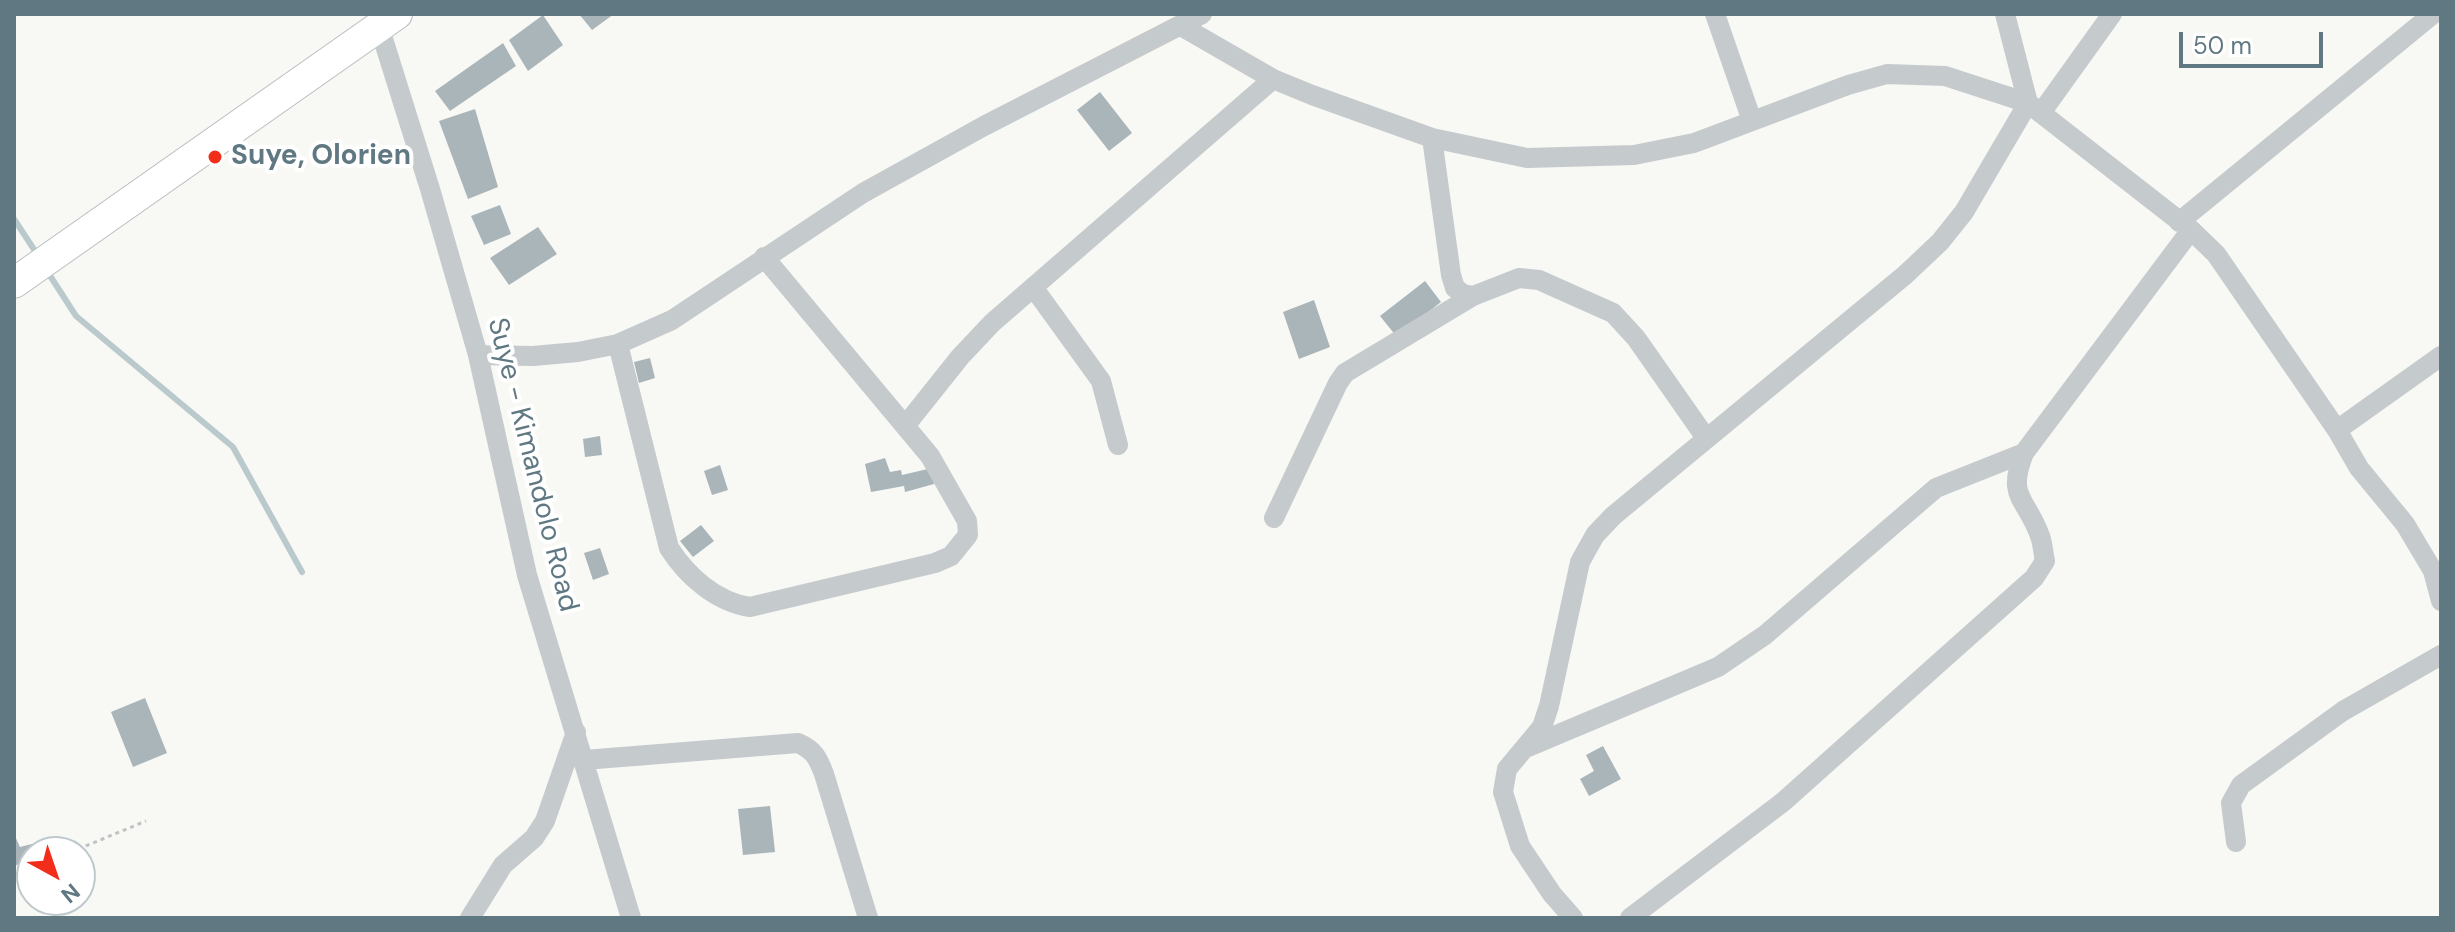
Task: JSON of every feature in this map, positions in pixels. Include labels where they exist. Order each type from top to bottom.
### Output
[{"type":"main road","points":[[14,283],[388,20]]},
{"type":"street","points":[[478,355],[533,356],[578,352],[618,344],[672,320],[863,193],[984,126],[1202,14]]},
{"type":"street","points":[[1715,14],[1752,121]]},
{"type":"street","points":[[2005,14],[2010,40],[2035,108]]},
{"type":"street","points":[[1573,918],[1534,870],[1520,846],[1503,792],[1507,769],[1542,727],[1580,562],[1595,535],[1613,516],[1905,275],[1940,242],[2035,108],[2112,14]]},
{"type":"street","points":[[1630,918],[1783,802],[2034,578],[2045,561],[2041,537],[2015,488],[2016,472],[2024,453],[2185,226],[2433,14]]},
{"type":"street","name":"Suye - Kimandolo Road","points":[[388,20],[430,189],[478,355],[527,575],[631,918]]},
{"type":"street","points":[[1181,26],[1273,79],[1432,138],[1527,158],[1634,155],[1694,143],[1848,85],[1887,74],[1945,76],[2035,108],[2216,254],[2337,430],[2359,468],[2405,524],[2433,571],[2441,601]]},
{"type":"street","points":[[905,426],[960,357],[992,323],[1273,79]]},
{"type":"street","points":[[1432,138],[1451,275],[1455,288],[1473,296]]},
{"type":"street","points":[[618,344],[669,548],[689,573],[719,597],[750,607],[935,563],[951,556],[968,535],[967,521],[930,456],[764,257]]},
{"type":"street","points":[[1274,518],[1345,373],[1473,296],[1519,278],[1539,280],[1613,313],[1636,338],[1706,438]]},
{"type":"street","points":[[1033,287],[1101,381],[1118,445]]},
{"type":"street","points":[[2337,430],[2441,356]]},
{"type":"street","points":[[1526,748],[1718,667],[1765,635],[1936,488],[2024,453]]},
{"type":"street","points":[[2236,842],[2231,803],[2241,785],[2343,711],[2441,655]]},
{"type":"street","points":[[470,918],[503,865],[534,838],[545,821],[576,732]]},
{"type":"street","points":[[584,760],[798,743],[810,748],[824,774],[868,918]]},
{"type":"path","points":[[96,842],[146,821]]},
{"type":"building","points":[[579,14],[614,14],[592,30]]},
{"type":"building","points":[[543,15],[563,45],[528,71],[509,40]]},
{"type":"building","points":[[503,43],[516,66],[450,111],[435,91]]},
{"type":"building","points":[[1100,92],[1132,133],[1109,151],[1077,110]]},
{"type":"building","points":[[475,109],[498,187],[468,199],[439,121]]},
{"type":"building","points":[[500,205],[511,234],[484,245],[471,216]]},
{"type":"building","points":[[538,227],[557,254],[509,285],[490,258]]},
{"type":"building","points":[[1425,281],[1441,302],[1397,337],[1380,316]]},
{"type":"building","points":[[1314,300],[1330,347],[1299,359],[1283,312]]},
{"type":"building","points":[[650,358],[655,378],[639,383],[634,362]]},
{"type":"building","points":[[600,436],[602,455],[585,457],[583,439]]},
{"type":"building","points":[[885,458],[890,472],[901,470],[902,475],[932,468],[934,484],[905,492],[904,486],[871,492],[865,464]]},
{"type":"building","points":[[720,465],[728,490],[712,495],[704,471]]},
{"type":"building","points":[[701,525],[714,541],[693,557],[680,541]]},
{"type":"building","points":[[600,548],[609,574],[593,580],[584,553]]},
{"type":"building","points":[[145,698],[167,753],[133,767],[111,712]]},
{"type":"building","points":[[1603,746],[1621,779],[1589,796],[1580,779],[1594,771],[1586,755]]},
{"type":"building","points":[[770,806],[775,852],[743,855],[738,809]]},
{"type":"building","points":[[14,834],[16,865],[14,866]]},
{"type":"waterway","points":[[14,219],[37,254]]},
{"type":"waterway","points":[[47,271],[76,316],[233,447],[302,572]]},
{"type":"place","name":"Suye, Olorien","points":[[215,157]]}]
